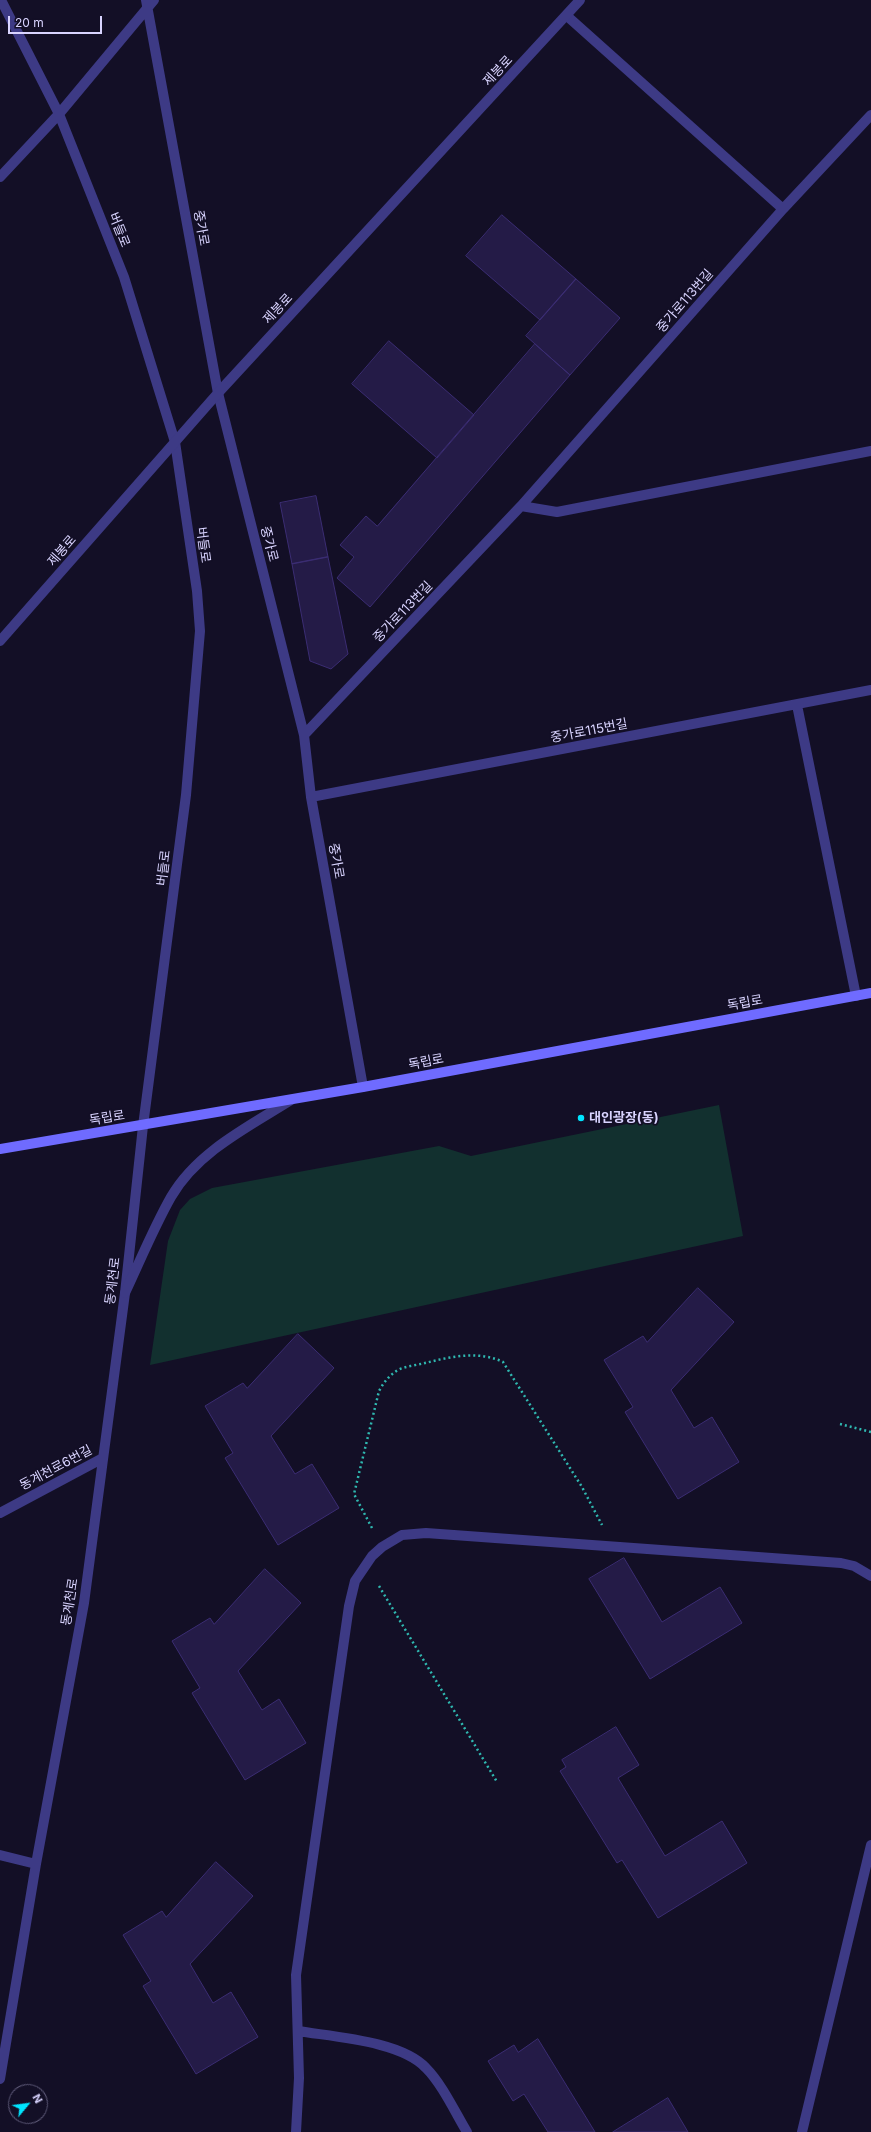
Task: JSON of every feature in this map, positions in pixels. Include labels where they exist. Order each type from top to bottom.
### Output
[{"type":"main road","name":"독립로","points":[[0,1149],[291,1100],[871,993]]},
{"type":"street","name":"버들로","points":[[1,0],[59,114],[124,277],[175,442],[197,591],[200,631],[186,795],[143,1126]]},
{"type":"street","name":"제봉로","points":[[0,641],[218,393],[567,16],[580,0]]},
{"type":"street","points":[[0,177],[59,114],[149,2]]},
{"type":"street","name":"중가로","points":[[149,2],[218,393],[304,735],[311,796],[363,1087]]},
{"type":"street","points":[[567,16],[783,209]]},
{"type":"street","name":"중가로113번길","points":[[304,735],[521,506],[783,209],[871,115]]},
{"type":"street","points":[[521,506],[558,512],[871,451]]},
{"type":"street","name":"중가로115번길","points":[[311,796],[871,690]]},
{"type":"street","points":[[797,705],[856,996]]},
{"type":"street","points":[[125,1293],[172,1196],[188,1175],[208,1155],[230,1138],[291,1100]]},
{"type":"street","name":"동계천로","points":[[0,2078],[36,1864],[84,1603],[125,1293],[143,1126]]},
{"type":"street","name":"동계천로6번길","points":[[0,1513],[103,1458]]},
{"type":"street","points":[[296,2132],[299,2078],[296,1975],[300,1944],[355,1581],[366,1564],[382,1547],[402,1535],[426,1532],[841,1563],[854,1566],[871,1576]]},
{"type":"street","points":[[802,2132],[871,1845]]},
{"type":"street","points":[[0,1855],[36,1864]]},
{"type":"street","points":[[298,2031],[393,2048],[410,2056],[425,2066],[434,2076],[467,2132]]},
{"type":"path","points":[[382,1547],[354,1494],[379,1391],[385,1380],[400,1370],[458,1356],[480,1356],[503,1362],[582,1487],[613,1546]]},
{"type":"path","points":[[840,1424],[871,1432]]},
{"type":"path","points":[[366,1564],[497,1782]]},
{"type":"green space","points":[[719,1105],[743,1236],[150,1365],[168,1241],[180,1210],[190,1199],[212,1188],[439,1146],[471,1156]]},
{"type":"building","points":[[502,215],[576,279],[540,320],[466,256]]},
{"type":"building","points":[[576,279],[620,318],[570,375],[526,336]]},
{"type":"building","points":[[389,341],[474,415],[437,458],[352,384]]},
{"type":"building","points":[[535,344],[570,375],[370,607],[337,578],[354,557],[340,545],[366,516],[377,526]]},
{"type":"building","points":[[316,496],[328,557],[292,564],[280,503]]},
{"type":"building","points":[[328,557],[348,654],[331,669],[310,661],[292,564]]},
{"type":"building","points":[[698,1288],[734,1322],[671,1390],[694,1428],[712,1417],[739,1462],[678,1499],[625,1412],[633,1407],[604,1360],[643,1336],[647,1342]]},
{"type":"building","points":[[298,1334],[334,1368],[271,1436],[295,1474],[312,1464],[339,1508],[278,1545],[225,1458],[233,1453],[205,1406],[243,1383],[247,1388]]},
{"type":"building","points":[[624,1558],[662,1622],[720,1587],[742,1623],[650,1679],[589,1579]]},
{"type":"building","points":[[265,1569],[301,1603],[238,1671],[262,1710],[279,1699],[306,1743],[245,1780],[192,1693],[200,1688],[172,1641],[210,1618],[214,1624]]},
{"type":"building","points":[[616,1727],[639,1765],[618,1778],[665,1856],[722,1821],[747,1863],[658,1918],[622,1860],[617,1863],[560,1771],[566,1767],[562,1760]]},
{"type":"building","points":[[216,1862],[253,1896],[190,1964],[213,2003],[231,1992],[258,2037],[196,2074],[143,1986],[151,1981],[123,1935],[162,1911],[166,1917]]},
{"type":"building","points":[[538,2039],[595,2132],[548,2132],[524,2094],[513,2101],[488,2061],[514,2045],[518,2052]]},
{"type":"building","points":[[668,2098],[688,2132],[613,2132]]},
{"type":"place","name":"대인광장(동)","points":[[581,1118]]}]
